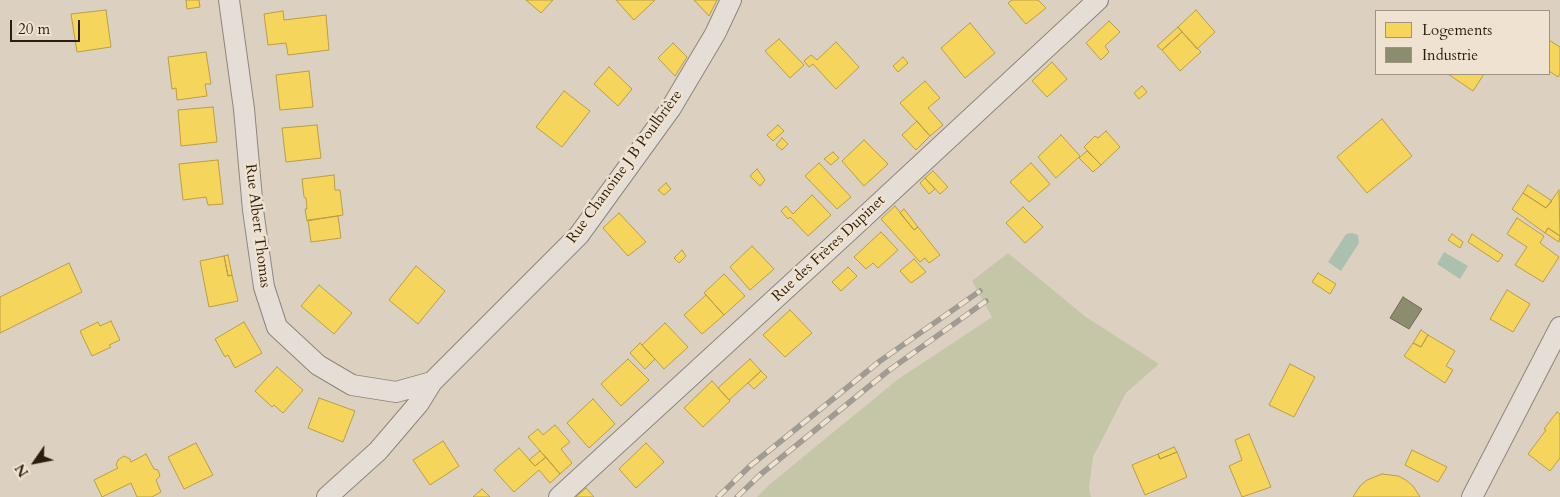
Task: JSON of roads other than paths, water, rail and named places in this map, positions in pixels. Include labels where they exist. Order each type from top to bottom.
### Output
[{"type":"street","name":"Rue Albert Thomas","points":[[229,0],[244,109],[253,210],[264,287],[277,327],[318,365],[352,386],[396,392],[432,382]]},
{"type":"street","name":"Rue Chanoine J B Poulbrière","points":[[432,382],[579,235],[671,108],[715,34],[731,0]]},
{"type":"street","name":"Rue des Frères Dupinet","points":[[559,497],[1098,0]]},
{"type":"street","points":[[1472,497],[1554,352],[1560,327]]},
{"type":"street","points":[[327,497],[378,451],[420,403],[432,382]]},
{"type":"railway","points":[[718,497],[750,466],[880,361],[980,291]]},
{"type":"railway","points":[[737,497],[761,474],[888,371],[986,301]]}]
